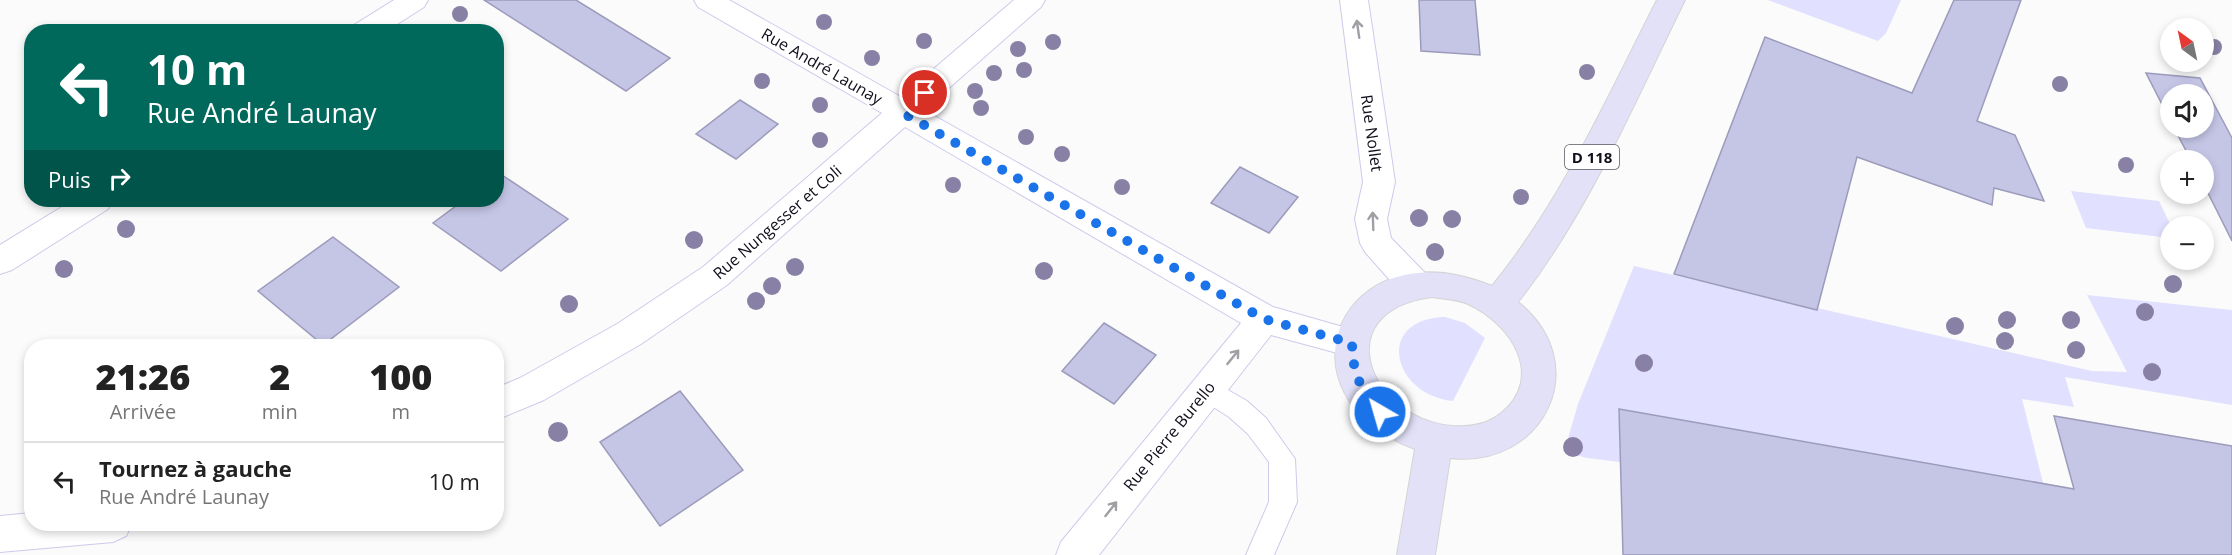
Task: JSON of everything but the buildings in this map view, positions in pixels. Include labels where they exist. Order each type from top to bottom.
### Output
[{"type":"main road","name":"D 118","points":[[1497,304],[1526,268],[1563,213],[1671,0]]},
{"type":"main road","points":[[1432,284],[1465,289],[1497,304],[1520,324],[1535,348],[1541,374],[1536,399],[1521,421],[1497,436],[1467,442],[1435,440],[1406,430],[1380,412],[1363,391],[1353,366],[1352,343],[1358,322],[1372,304],[1392,292],[1415,285],[1432,284]]},
{"type":"main road","points":[[1416,555],[1435,440]]},
{"type":"street","points":[[376,24],[414,0]]},
{"type":"street","name":"Rue André Launay","points":[[708,0],[1264,319],[1352,343]]},
{"type":"street","name":"Rue Nungesser et Coli","points":[[504,401],[532,389],[629,334],[716,276],[1030,0]]},
{"type":"street","name":"Rue Nollet","points":[[1354,0],[1379,182],[1371,219],[1376,243],[1415,285]]},
{"type":"street","points":[[0,261],[86,207]]},
{"type":"street","name":"Rue Pierre Burello","points":[[1075,555],[1264,319]]},
{"type":"street","points":[[0,534],[34,531]]},
{"type":"lane","points":[[1207,389],[1238,409],[1257,426],[1282,459],[1283,502],[1260,555]]},
{"type":"shaded area","points":[[1768,0],[1901,0],[1886,33],[1878,41]]},
{"type":"shaded area","points":[[2071,191],[2159,201],[2166,216],[2160,216],[2160,237],[2086,228]]},
{"type":"shaded area","points":[[1634,266],[2092,371],[2127,372],[2087,295],[2232,310],[2232,405],[2065,377],[2074,407],[2022,399],[2061,555],[2047,555],[2028,481],[1619,409],[1620,462],[1587,458],[1564,452],[1578,404]]},
{"type":"shaded area","points":[[1445,317],[1465,323],[1485,338],[1453,401],[1432,396],[1416,386],[1405,372],[1399,358],[1400,343],[1408,330],[1422,321]]},
{"type":"route","points":[[925,93],[903,113],[1264,319],[1352,343],[1353,366],[1363,391],[1380,412]]}]
